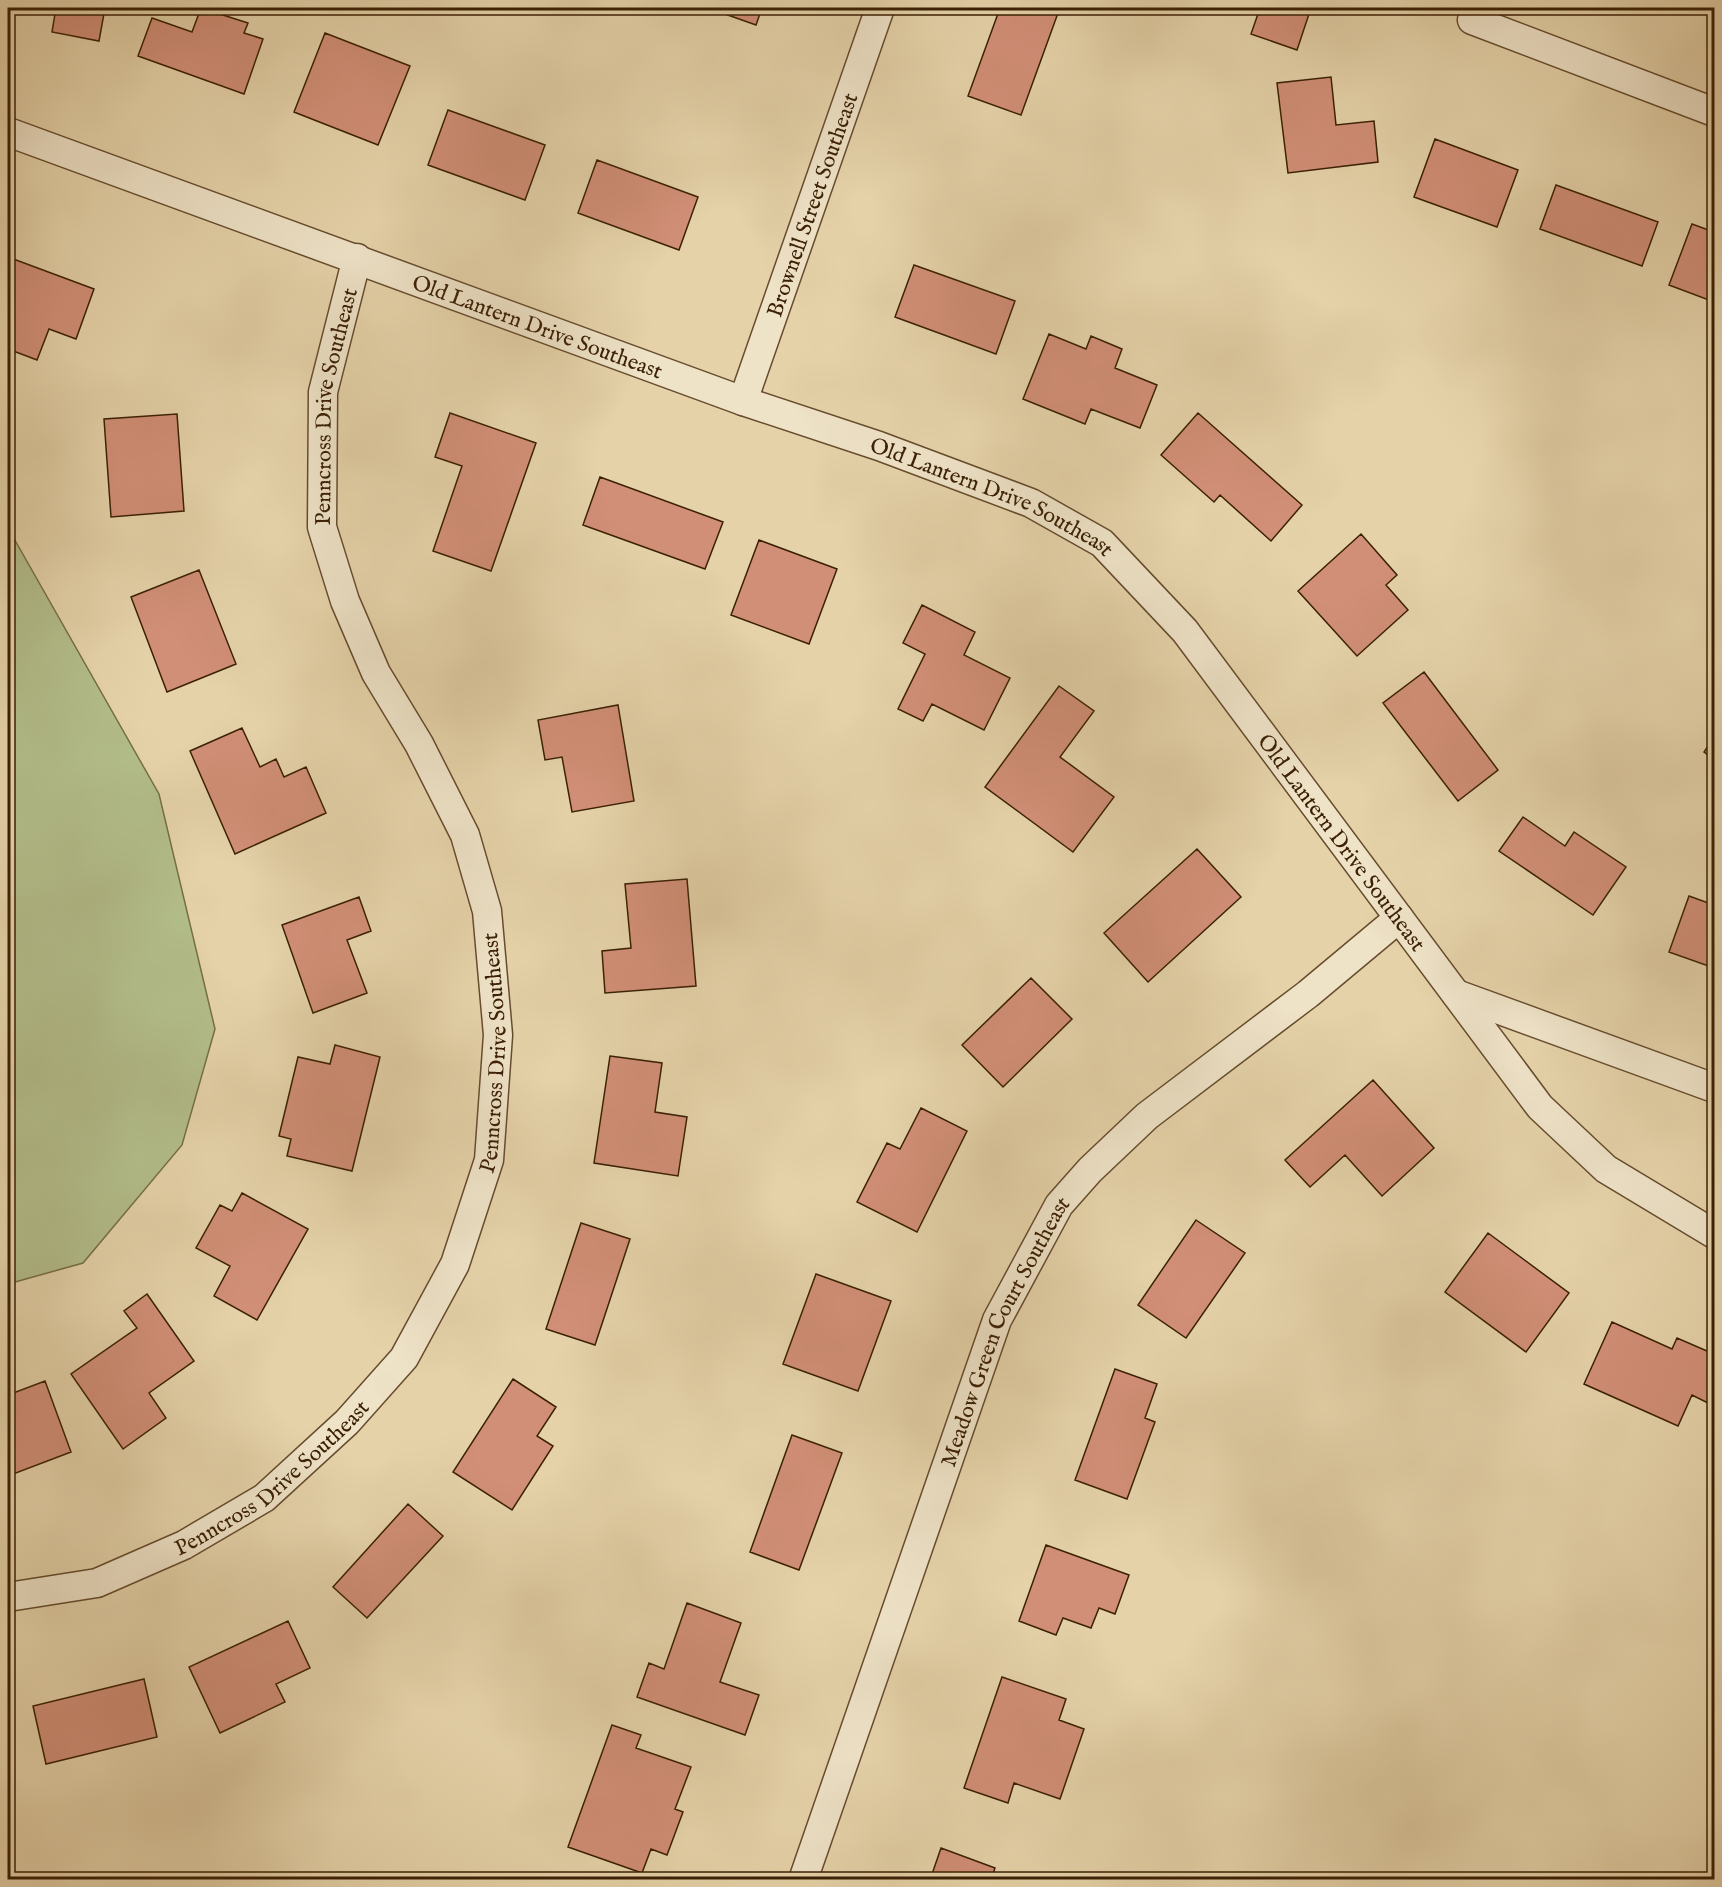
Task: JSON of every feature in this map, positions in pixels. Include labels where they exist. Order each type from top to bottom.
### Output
[{"type":"street","name":"Brownell Street Southeast","points":[[742,401],[880,8]]},
{"type":"street","points":[[1472,20],[1714,112]]},
{"type":"street","name":"Old Lantern Drive Southeast","points":[[8,132],[742,401],[879,446],[1031,503],[1102,543],[1185,631],[1540,1107],[1606,1169],[1714,1234]]},
{"type":"street","name":"Penncross Drive Southeast","points":[[8,1596],[97,1583],[184,1545],[264,1498],[347,1422],[404,1358],[455,1264],[489,1160],[498,1035],[487,911],[465,835],[419,744],[376,674],[345,601],[322,528],[323,392],[357,258]]},
{"type":"street","name":"Meadow Green Court Southeast","points":[[803,1880],[997,1320],[1059,1205],[1090,1170],[1147,1116],[1308,994],[1399,918]]},
{"type":"street","points":[[1456,994],[1714,1088]]},
{"type":"green space","points":[[8,528],[159,794],[215,1029],[182,1145],[83,1263],[8,1284]]},
{"type":"building","points":[[56,8],[105,8],[99,41],[52,32]]},
{"type":"building","points":[[201,8],[248,23],[244,33],[263,39],[244,94],[138,56],[152,18],[192,32]]},
{"type":"building","points":[[708,8],[762,8],[756,25]]},
{"type":"building","points":[[1000,8],[1042,8],[1058,13],[1021,115],[968,96]]},
{"type":"building","points":[[1260,8],[1311,8],[1297,50],[1251,34]]},
{"type":"building","points":[[325,33],[410,66],[378,145],[294,112]]},
{"type":"building","points":[[1331,77],[1336,125],[1374,121],[1378,162],[1288,173],[1277,83]]},
{"type":"building","points":[[448,110],[545,145],[525,200],[428,165]]},
{"type":"building","points":[[1435,139],[1518,170],[1497,227],[1414,197]]},
{"type":"building","points":[[597,160],[698,197],[679,250],[578,213]]},
{"type":"building","points":[[1556,185],[1658,222],[1642,266],[1540,229]]},
{"type":"building","points":[[1692,224],[1714,232],[1714,302],[1669,285]]},
{"type":"building","points":[[8,257],[94,289],[76,339],[49,329],[37,360],[8,349]]},
{"type":"building","points":[[914,265],[1015,301],[996,354],[895,317]]},
{"type":"building","points":[[1049,334],[1086,349],[1091,336],[1122,349],[1115,368],[1157,385],[1140,428],[1091,409],[1085,424],[1023,399]]},
{"type":"building","points":[[450,413],[536,443],[491,571],[433,551],[462,466],[435,457]]},
{"type":"building","points":[[1198,413],[1302,505],[1271,541],[1220,495],[1214,502],[1161,455]]},
{"type":"building","points":[[177,414],[184,511],[111,517],[104,419]]},
{"type":"building","points":[[600,477],[723,522],[705,569],[583,525]]},
{"type":"building","points":[[1361,534],[1397,575],[1386,585],[1408,610],[1357,656],[1298,591]]},
{"type":"building","points":[[759,540],[837,569],[809,644],[731,615]]},
{"type":"building","points":[[199,570],[236,664],[167,692],[131,597]]},
{"type":"building","points":[[922,605],[975,632],[964,655],[1010,678],[984,730],[932,704],[923,721],[898,709],[925,654],[903,643]]},
{"type":"building","points":[[1424,672],[1498,770],[1458,801],[1383,703]]},
{"type":"building","points":[[1059,686],[1094,711],[1060,757],[1114,797],[1073,852],[985,787]]},
{"type":"building","points":[[618,705],[634,801],[572,812],[562,757],[545,760],[538,720]]},
{"type":"building","points":[[242,728],[260,767],[276,759],[284,777],[306,767],[326,813],[235,854],[190,751]]},
{"type":"building","points":[[1714,737],[1714,759],[1704,752]]},
{"type":"building","points":[[1523,817],[1565,846],[1574,832],[1626,867],[1593,915],[1499,851]]},
{"type":"building","points":[[1197,849],[1241,897],[1148,982],[1104,933]]},
{"type":"building","points":[[687,879],[696,986],[605,993],[602,951],[631,948],[625,884]]},
{"type":"building","points":[[1689,896],[1714,905],[1714,968],[1669,952]]},
{"type":"building","points":[[359,897],[371,931],[347,940],[367,993],[313,1013],[282,925]]},
{"type":"building","points":[[1031,978],[1072,1019],[1003,1087],[962,1045]]},
{"type":"building","points":[[335,1045],[380,1057],[352,1171],[287,1156],[291,1139],[279,1136],[298,1057],[330,1064]]},
{"type":"building","points":[[610,1056],[662,1063],[655,1112],[687,1117],[678,1176],[594,1163]]},
{"type":"building","points":[[1373,1080],[1434,1148],[1382,1196],[1345,1155],[1310,1187],[1285,1160]]},
{"type":"building","points":[[921,1108],[967,1131],[917,1232],[857,1202],[887,1143],[900,1149]]},
{"type":"building","points":[[242,1193],[308,1229],[257,1320],[214,1296],[230,1266],[196,1248],[220,1205],[232,1211]]},
{"type":"building","points":[[1196,1220],[1245,1253],[1186,1338],[1138,1305]]},
{"type":"building","points":[[581,1223],[630,1239],[595,1345],[546,1329]]},
{"type":"building","points":[[1488,1233],[1569,1293],[1526,1352],[1445,1292]]},
{"type":"building","points":[[816,1274],[891,1301],[858,1391],[783,1364]]},
{"type":"building","points":[[147,1294],[194,1361],[149,1393],[166,1418],[123,1449],[71,1374],[137,1328],[124,1311]]},
{"type":"building","points":[[1612,1322],[1672,1349],[1677,1338],[1714,1354],[1714,1406],[1692,1395],[1678,1426],[1584,1384]]},
{"type":"building","points":[[1115,1369],[1157,1384],[1145,1418],[1155,1422],[1127,1499],[1075,1480]]},
{"type":"building","points":[[513,1379],[556,1407],[537,1436],[553,1446],[512,1510],[453,1472]]},
{"type":"building","points":[[45,1381],[71,1452],[8,1476],[8,1395]]},
{"type":"building","points":[[792,1435],[842,1453],[799,1570],[750,1552]]},
{"type":"building","points":[[408,1504],[443,1536],[367,1618],[333,1587]]},
{"type":"building","points":[[1046,1545],[1129,1575],[1115,1614],[1099,1608],[1091,1628],[1063,1618],[1056,1635],[1019,1621]]},
{"type":"building","points":[[687,1603],[741,1623],[720,1682],[759,1695],[745,1735],[637,1697],[649,1663],[664,1669]]},
{"type":"building","points":[[288,1621],[310,1668],[276,1684],[285,1702],[220,1733],[189,1667]]},
{"type":"building","points":[[1002,1677],[1066,1699],[1059,1720],[1084,1729],[1060,1799],[1014,1783],[1008,1803],[964,1788]]},
{"type":"building","points":[[144,1679],[157,1737],[46,1764],[33,1706]]},
{"type":"building","points":[[612,1725],[641,1735],[636,1748],[691,1767],[675,1809],[683,1812],[667,1855],[651,1849],[642,1873],[568,1847]]},
{"type":"building","points":[[8,1766],[13,1797],[8,1798]]},
{"type":"building","points":[[941,1848],[995,1868],[991,1880],[930,1880]]}]
